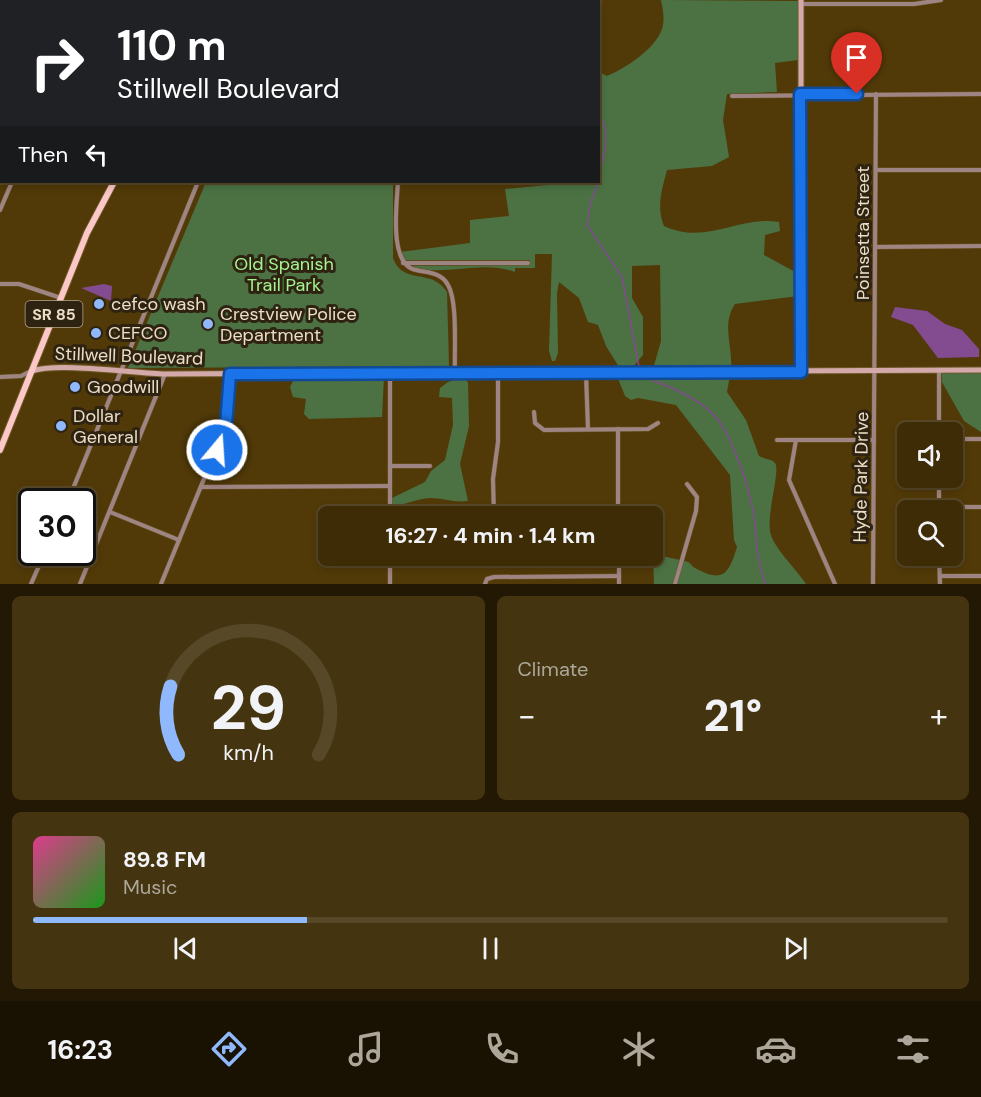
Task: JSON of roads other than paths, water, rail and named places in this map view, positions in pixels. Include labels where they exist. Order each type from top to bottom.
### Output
[{"type":"main road","name":"SR 85","points":[[0,450],[93,220],[113,183]]},
{"type":"street","points":[[801,372],[801,2],[914,4],[941,0]]},
{"type":"street","name":"Poinsetta Street","points":[[876,94],[876,371]]},
{"type":"street","points":[[732,96],[981,94]]},
{"type":"street","points":[[876,170],[981,170]]},
{"type":"street","points":[[0,210],[12,183]]},
{"type":"street","points":[[73,488],[198,183]]},
{"type":"street","points":[[398,183],[398,252],[402,263],[411,269],[434,273],[448,285],[452,298],[455,373]]},
{"type":"street","points":[[876,246],[981,246]]},
{"type":"street","points":[[402,263],[528,263]]},
{"type":"street","points":[[0,284],[19,284],[61,298]]},
{"type":"street","name":"Stillwell Boulevard","points":[[32,371],[40,368],[165,374],[586,374],[981,370]]},
{"type":"street","points":[[939,370],[939,422]]},
{"type":"street","points":[[0,377],[21,376],[32,371]]},
{"type":"street","name":"Hyde Park Drive","points":[[873,584],[876,371]]},
{"type":"street","points":[[494,506],[493,479],[498,442],[498,373]]},
{"type":"street","points":[[80,584],[165,374]]},
{"type":"street","points":[[161,584],[226,425],[230,374]]},
{"type":"street","points":[[390,374],[390,506]]},
{"type":"street","points":[[586,374],[588,429]]},
{"type":"street","points":[[534,412],[535,423],[539,428],[648,429],[658,423]]},
{"type":"street","points":[[618,429],[618,506]]},
{"type":"street","points":[[0,430],[8,431]]},
{"type":"street","points":[[963,439],[981,439]]},
{"type":"street","points":[[777,440],[874,440]]},
{"type":"street","points":[[796,440],[789,480],[835,584]]},
{"type":"street","points":[[390,466],[430,466]]},
{"type":"street","points":[[675,584],[696,511],[697,498],[687,484]]},
{"type":"street","points":[[201,488],[390,486]]},
{"type":"street","points":[[963,507],[981,507]]},
{"type":"street","points":[[110,512],[179,540]]},
{"type":"street","points":[[31,584],[39,566]]},
{"type":"street","points":[[390,566],[390,584]]},
{"type":"street","points":[[619,566],[619,584]]},
{"type":"street","points":[[940,566],[940,584]]},
{"type":"street","points":[[485,584],[487,579],[494,577],[619,576]]},
{"type":"street","points":[[940,576],[981,576]]},
{"type":"waterway","points":[[600,117],[606,137],[600,170]]},
{"type":"waterway","points":[[598,183],[590,205],[587,225],[622,277],[639,367]]},
{"type":"waterway","points":[[652,380],[697,401],[713,414],[725,430],[749,493],[759,559],[766,584]]},
{"type":"place","name":"cefco wash","points":[[99,304]]},
{"type":"place","name":"Crestview Police Department","points":[[208,324]]},
{"type":"place","name":"CEFCO","points":[[96,333]]},
{"type":"place","name":"Goodwill","points":[[75,387]]},
{"type":"place","name":"Dollar General","points":[[61,426]]},
{"type":"park label","name":"Old Spanish Trail Park","points":[[284,274]]}]
